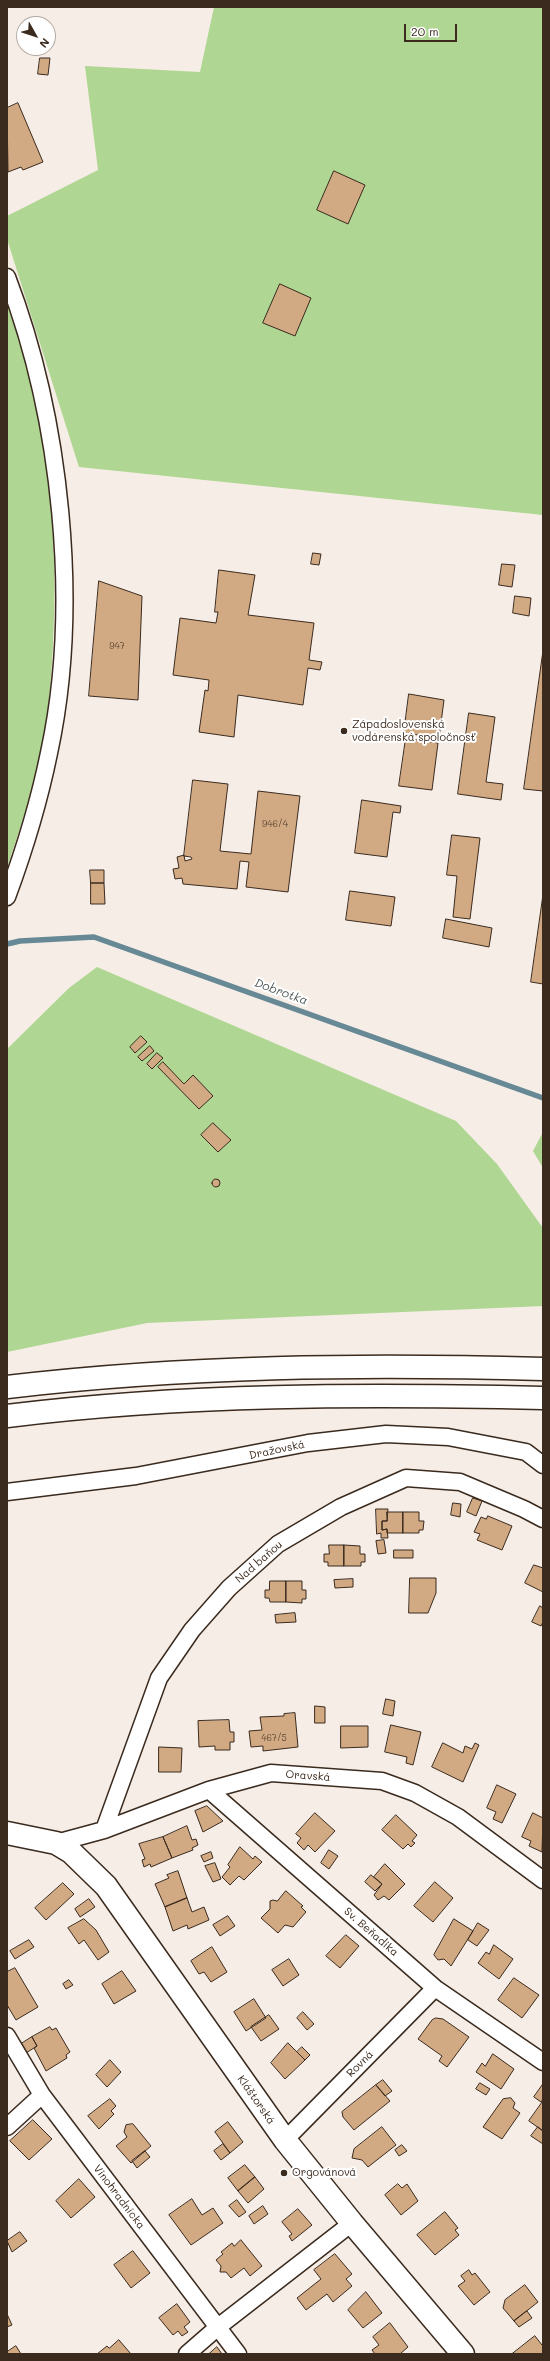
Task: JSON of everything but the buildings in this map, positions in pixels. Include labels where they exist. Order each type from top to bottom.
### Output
[{"type":"main road","points":[[7,1387],[88,1377],[204,1369],[437,1366],[543,1369]]},
{"type":"main road","points":[[7,1416],[141,1404],[266,1396],[441,1395],[543,1398]]},
{"type":"main road","points":[[7,1833],[56,1843]]},
{"type":"main road","name":"Kláštorská","points":[[56,1843],[71,1852],[106,1886],[285,2140],[352,2223],[463,2354]]},
{"type":"street","points":[[7,277],[25,331],[45,416],[61,525],[63,590],[60,672],[49,753],[7,897]]},
{"type":"street","name":"Dražovská","points":[[7,1492],[136,1476],[308,1443],[386,1434],[448,1437],[526,1452],[543,1465]]},
{"type":"street","name":"Nad baňou","points":[[104,1830],[159,1678],[192,1630],[229,1588],[278,1544],[341,1507],[406,1478],[460,1482],[524,1508],[543,1519]]},
{"type":"street","name":"Oravská","points":[[56,1843],[104,1830],[209,1790],[271,1773],[382,1781],[415,1793],[458,1817],[543,1880]]},
{"type":"street","name":"Sv. Beňadika","points":[[209,1790],[435,1988],[543,2062]]},
{"type":"street","name":"Rovná","points":[[285,2140],[435,1988]]},
{"type":"street","name":"Vinohradnícka","points":[[7,2036],[42,2095],[238,2354]]},
{"type":"street","points":[[7,2127],[42,2095]]},
{"type":"street","points":[[187,2354],[218,2327],[352,2223]]},
{"type":"green space","points":[[214,7],[543,7],[543,515],[79,467],[7,239],[7,216],[98,170],[85,66],[200,72]]},
{"type":"green space","points":[[7,302],[21,343],[41,428],[52,514],[54,601],[53,644],[48,708],[39,762],[22,823],[7,868]]},
{"type":"green space","points":[[97,967],[456,1121],[497,1164],[543,1228],[543,1306],[147,1323],[7,1352],[7,1049],[69,988]]},
{"type":"green space","points":[[543,1132],[543,1168],[533,1151]]},
{"type":"waterway","name":"Dobrotka","points":[[7,944],[20,941],[94,937],[543,1098]]},
{"type":"place","name":"Západoslovenská vodárenská spoločnosť","points":[[344,731]]},
{"type":"place","name":"Orgovánová","points":[[284,2173]]}]
